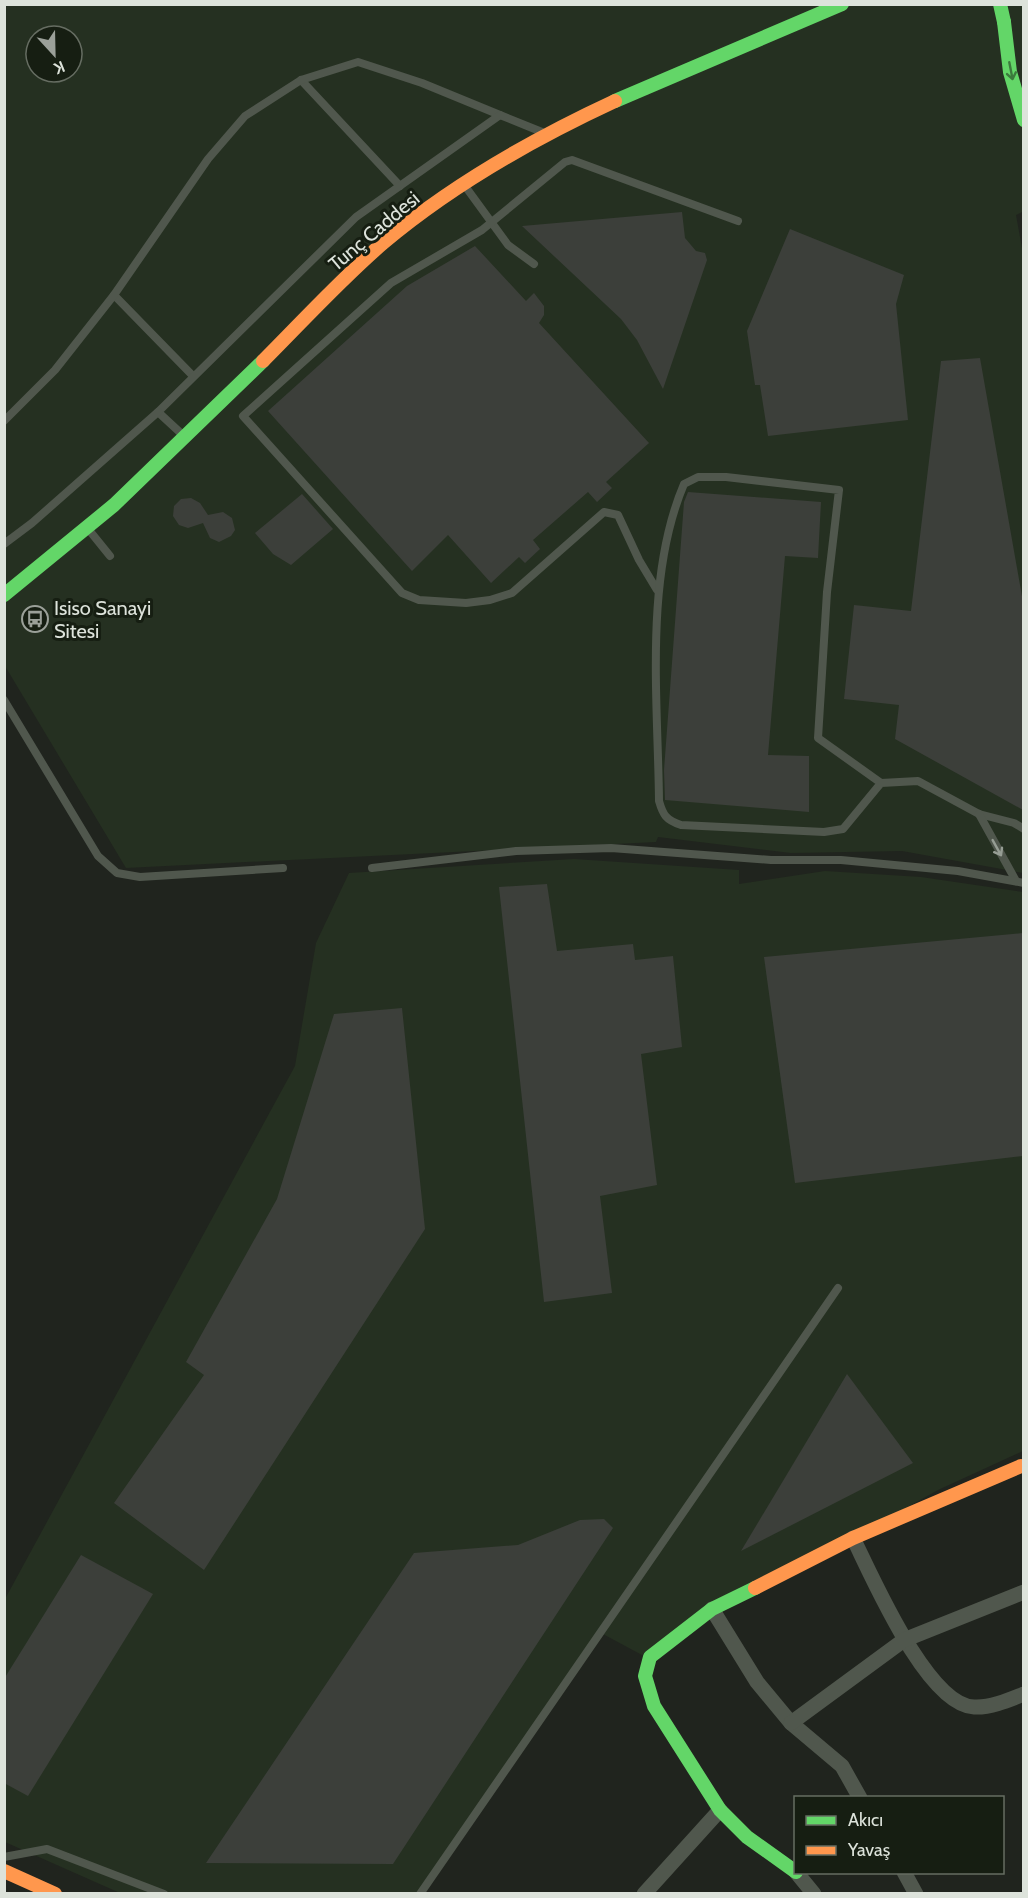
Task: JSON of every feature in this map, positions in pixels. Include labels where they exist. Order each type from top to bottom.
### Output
[{"type":"main road","name":"Tunç Caddesi","points":[[4,595],[88,529],[186,438],[397,231],[464,185],[549,135],[701,63],[842,4]]},
{"type":"main road","points":[[1000,4],[1010,72],[1023,120]]},
{"type":"main road","points":[[1004,22],[1023,59]]},
{"type":"main road","points":[[794,1871],[747,1837],[720,1810],[654,1706],[645,1676],[650,1658],[712,1609],[853,1538],[1021,1466]]},
{"type":"main road","points":[[4,1871],[35,1890],[55,1893]]},
{"type":"street","points":[[853,1538],[904,1640],[941,1689],[959,1703],[974,1707],[1003,1702],[1023,1694]]},
{"type":"street","points":[[791,1723],[904,1640],[1023,1592]]},
{"type":"street","points":[[712,1609],[756,1682],[791,1723],[842,1766],[859,1796]]},
{"type":"street","points":[[644,1893],[720,1810]]},
{"type":"street","points":[[798,1874],[814,1893]]},
{"type":"street","points":[[904,1874],[916,1893]]},
{"type":"lane","points":[[4,421],[55,370],[114,295],[208,159],[245,116],[301,80],[358,62],[422,83],[549,135]]},
{"type":"lane","points":[[301,80],[400,186]]},
{"type":"lane","points":[[4,544],[32,524],[158,412],[356,217],[500,115]]},
{"type":"lane","points":[[657,590],[639,560],[618,515],[604,512],[512,593],[490,600],[466,603],[419,600],[402,593],[243,416],[391,283],[490,223],[557,167],[572,160],[738,221]]},
{"type":"lane","points":[[464,185],[508,245],[534,264]]},
{"type":"lane","points":[[114,295],[193,376]]},
{"type":"lane","points":[[158,412],[186,438]]},
{"type":"lane","points":[[881,783],[843,829],[824,832],[681,825],[668,821],[659,801],[657,590],[672,513],[684,484],[698,477],[726,477],[839,490],[827,592],[818,738],[881,783],[918,781],[979,814],[1014,824],[1023,829]]},
{"type":"lane","points":[[88,529],[110,556]]},
{"type":"lane","points":[[4,700],[98,856],[117,873],[140,877],[283,868]]},
{"type":"lane","points":[[979,814],[1020,882]]},
{"type":"lane","points":[[372,868],[422,860],[516,851],[611,848],[771,860],[841,860],[958,871],[1020,882]]},
{"type":"lane","points":[[420,1893],[838,1288]]},
{"type":"lane","points":[[4,1857],[47,1849],[164,1893]]},
{"type":"shaded area","points":[[4,5],[1023,5],[1024,211],[1016,215],[1024,259],[1023,873],[902,851],[791,853],[658,837],[656,842],[126,868],[5,666]]},
{"type":"shaded area","points":[[574,859],[739,870],[739,884],[825,871],[921,877],[1023,892],[1023,1451],[938,1490],[642,1655],[601,1633],[425,1893],[120,1893],[5,1842],[5,1599],[295,1066],[316,943],[349,873]]},
{"type":"building","points":[[682,212],[685,238],[696,251],[705,253],[707,260],[663,389],[637,340],[621,319],[522,226]]},
{"type":"building","points":[[790,229],[904,275],[896,304],[908,420],[768,436],[760,385],[755,385],[747,331]]},
{"type":"building","points":[[475,246],[526,301],[534,293],[544,306],[544,315],[539,323],[649,443],[606,482],[612,488],[597,502],[588,492],[533,540],[540,549],[525,563],[519,557],[491,583],[448,535],[412,571],[268,411],[407,286]]},
{"type":"building","points":[[980,358],[1023,602],[1023,810],[895,739],[899,705],[844,699],[854,605],[911,611],[941,361]]},
{"type":"building","points":[[688,492],[821,502],[818,558],[785,556],[768,755],[809,756],[809,812],[665,800],[664,770],[684,502]]},
{"type":"building","points":[[302,494],[333,529],[291,565],[273,554],[255,533]]},
{"type":"building","points":[[191,498],[200,503],[208,515],[223,512],[232,518],[235,530],[231,536],[219,542],[210,538],[203,523],[188,528],[179,525],[173,516],[174,506],[181,499]]},
{"type":"building","points":[[547,884],[557,951],[633,944],[635,960],[673,956],[682,1047],[641,1054],[657,1185],[600,1196],[612,1293],[544,1302],[499,887]]},
{"type":"building","points":[[1023,933],[1023,1156],[795,1183],[764,957]]},
{"type":"building","points":[[402,1008],[425,1229],[204,1570],[114,1503],[204,1375],[186,1362],[277,1199],[334,1014]]},
{"type":"building","points":[[847,1374],[913,1463],[741,1551]]},
{"type":"building","points":[[604,1519],[613,1528],[393,1864],[206,1863],[414,1553],[518,1545],[580,1520]]},
{"type":"building","points":[[81,1555],[153,1594],[28,1796],[4,1783],[4,1679]]},
{"type":"traffic: fast","points":[[615,101],[842,4]]},
{"type":"traffic: fast","points":[[1000,4],[1004,22]]},
{"type":"traffic: fast","points":[[1004,22],[1010,72],[1024,120]]},
{"type":"traffic: fast","points":[[4,595],[114,505],[263,361]]},
{"type":"traffic: fast","points":[[755,1588],[712,1609],[650,1657],[645,1676],[654,1706],[720,1810],[747,1837],[794,1871]]},
{"type":"traffic: slow","points":[[263,361],[352,272],[409,222],[494,164],[615,101]]},
{"type":"traffic: slow","points":[[755,1588],[853,1538],[1021,1466]]},
{"type":"traffic: slow","points":[[4,1871],[55,1894]]},
{"type":"place","name":"Isiso Sanayi Sitesi","points":[[35,619]]}]
